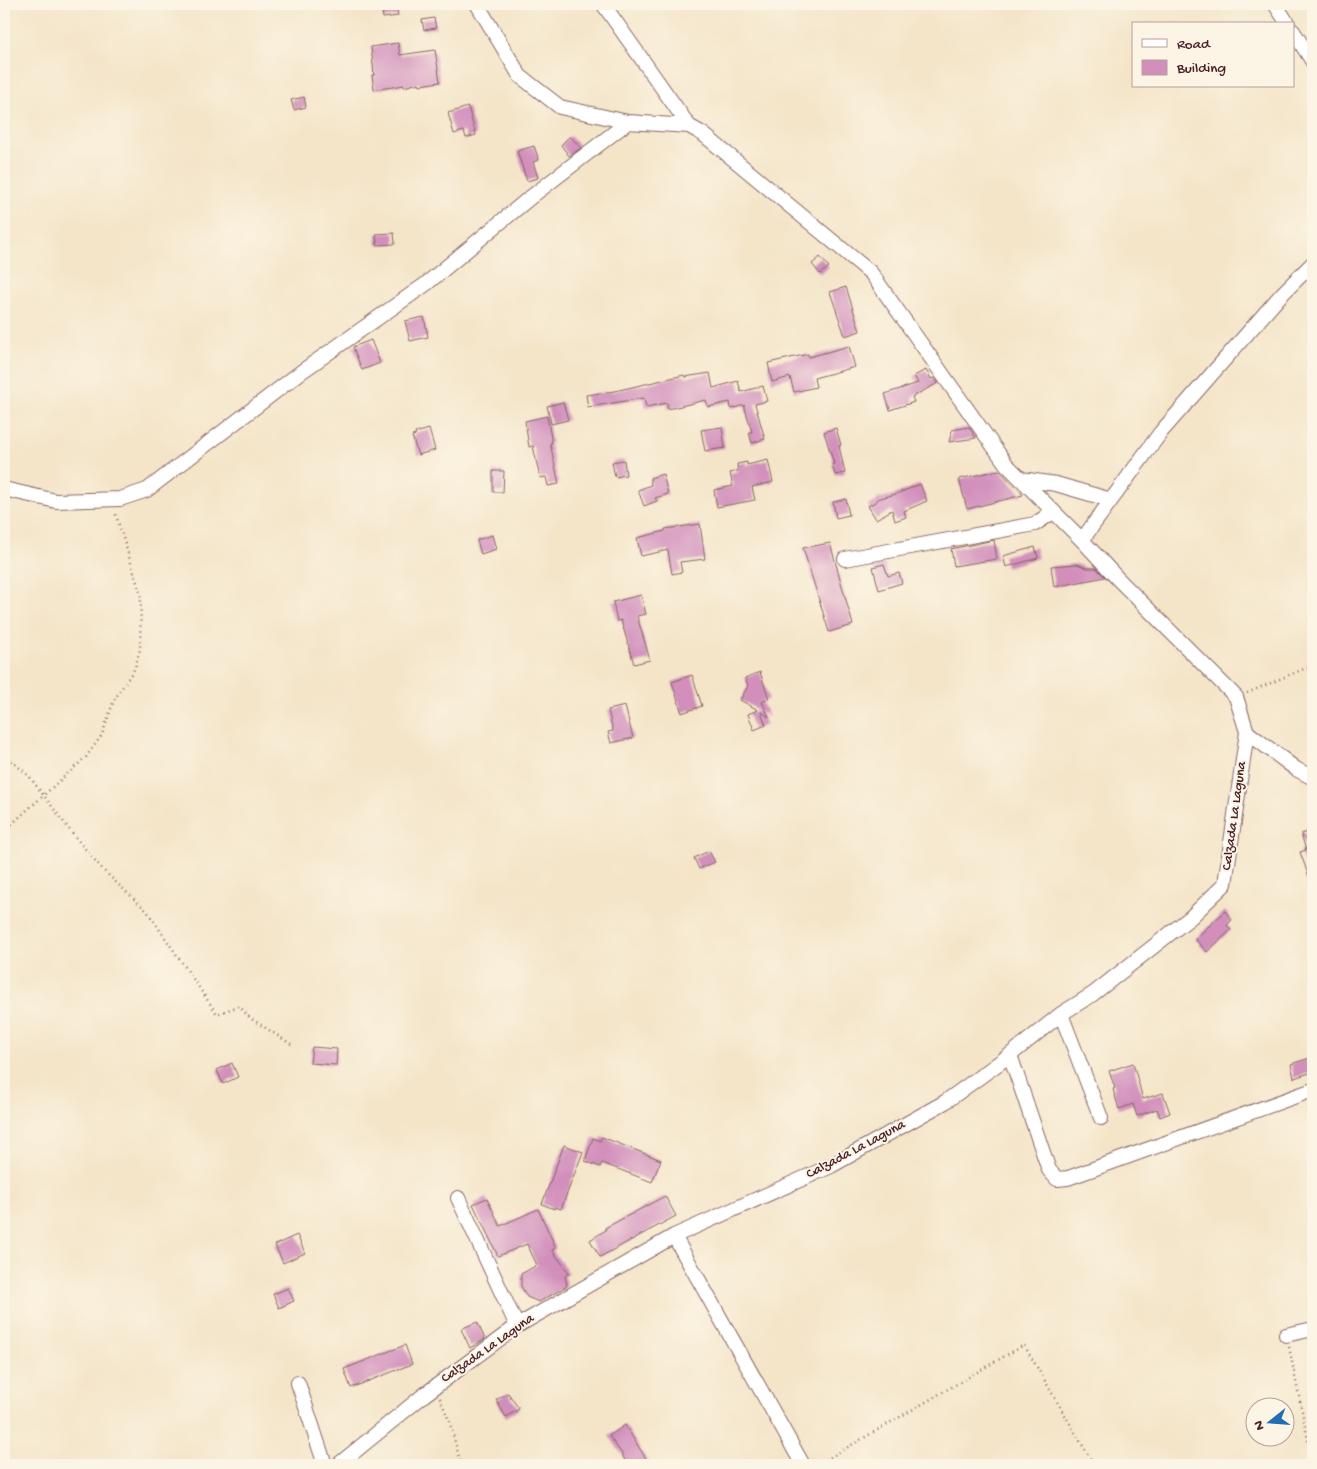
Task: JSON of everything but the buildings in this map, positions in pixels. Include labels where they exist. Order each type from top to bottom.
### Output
[{"type":"street","points":[[477,4],[520,76],[560,107],[628,122],[689,126]]},
{"type":"street","points":[[603,4],[689,126],[703,134],[871,273],[1006,464],[1082,540],[1118,580],[1236,697],[1247,732],[1296,769],[1313,778]]},
{"type":"street","points":[[1275,4],[1287,22]]},
{"type":"street","points":[[1294,33],[1313,62]]},
{"type":"street","points":[[4,489],[56,501],[120,499],[147,490],[301,372],[419,289],[527,200],[628,122]]},
{"type":"street","points":[[1082,540],[1161,432],[1281,295],[1313,263]]},
{"type":"street","points":[[1020,479],[1056,484],[1111,500]]},
{"type":"street","points":[[845,560],[1036,524],[1053,512]]},
{"type":"street","name":"Calzada La Laguna","points":[[338,1465],[436,1387],[517,1326],[674,1236],[831,1166],[944,1102],[1010,1055],[1061,1014],[1093,994],[1191,917],[1225,884],[1247,732]]},
{"type":"street","points":[[1061,1014],[1101,1118]]},
{"type":"street","points":[[1010,1055],[1049,1170],[1058,1179],[1068,1178],[1313,1090]]},
{"type":"street","points":[[458,1198],[517,1326]]},
{"type":"street","points":[[674,1236],[803,1465]]},
{"type":"street","points":[[1286,1335],[1313,1329]]},
{"type":"street","points":[[298,1383],[325,1465]]},
{"type":"path","points":[[4,831],[86,757],[102,735],[114,700],[135,668],[140,649],[141,595],[111,500]]},
{"type":"path","points":[[1236,697],[1306,668],[1313,668]]},
{"type":"path","points":[[4,754],[30,776],[75,837],[105,872],[147,912],[217,1014],[239,1006],[250,1018],[294,1046]]},
{"type":"path","points":[[1286,1335],[1313,1465]]},
{"type":"path","points":[[817,1465],[1024,1345],[1094,1465]]},
{"type":"path","points":[[436,1387],[450,1423],[461,1465]]}]
